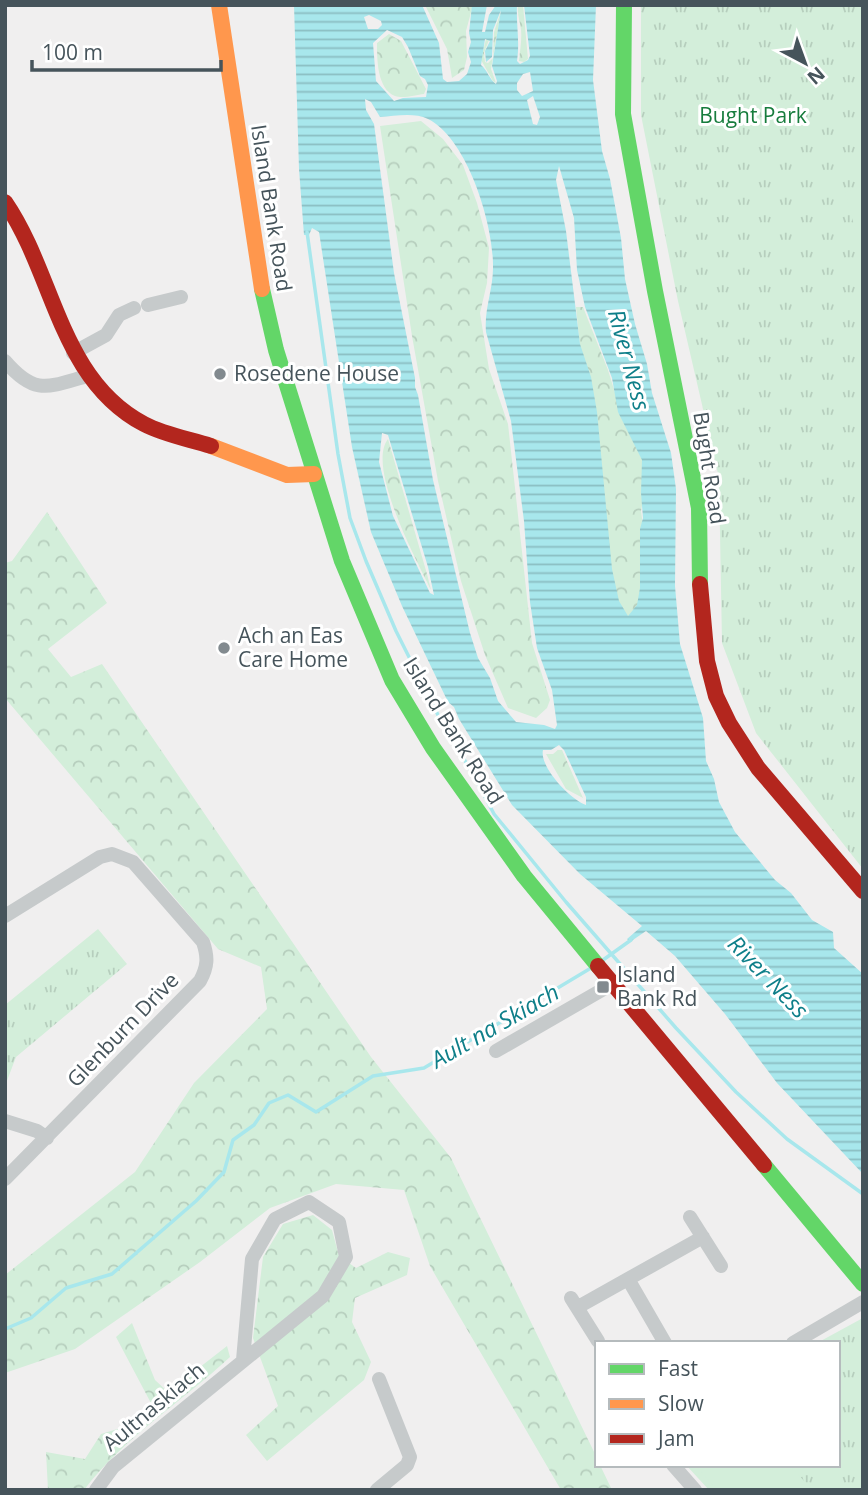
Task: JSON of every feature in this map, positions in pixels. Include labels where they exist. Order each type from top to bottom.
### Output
[{"type":"main road","name":"Island Bank Road","points":[[219,5],[263,298],[276,350],[342,561],[392,680],[433,748],[517,866],[863,1284]]},
{"type":"main road","name":"Bught Road","points":[[624,5],[623,114],[655,291],[699,508],[700,597],[707,661],[716,696],[729,723],[758,768],[863,891]]},
{"type":"main road","points":[[5,202],[22,226],[73,353],[106,397],[144,424],[234,453],[287,475],[314,474]]},
{"type":"street","points":[[73,353],[106,335],[119,316],[141,307],[181,297]]},
{"type":"street","points":[[5,361],[22,379],[37,386],[88,376]]},
{"type":"street","name":"Glenburn Drive","points":[[5,916],[100,857],[111,854],[123,856],[134,862],[203,942],[207,955],[206,969],[200,981],[5,1179]]},
{"type":"street","points":[[496,1051],[614,983]]},
{"type":"street","points":[[5,1121],[37,1131],[47,1138]]},
{"type":"street","name":"Aultnaskiach","points":[[96,1490],[113,1467],[323,1296],[346,1257],[339,1222],[309,1202],[275,1219],[252,1259],[243,1360]]},
{"type":"street","points":[[690,1217],[721,1266]]},
{"type":"street","points":[[598,1341],[575,1303],[628,1279],[703,1237]]},
{"type":"street","points":[[628,1279],[664,1341]]},
{"type":"street","points":[[796,1341],[863,1302]]},
{"type":"street","points":[[377,1490],[407,1465],[410,1457],[379,1379]]},
{"type":"street","points":[[675,1467],[695,1490]]},
{"type":"green space","points":[[425,5],[473,5],[466,31],[467,57],[464,70],[452,78],[447,49]]},
{"type":"green space","points":[[518,5],[523,5],[528,59],[524,62],[519,61],[521,34]]},
{"type":"green space","name":"Bught Park","points":[[641,5],[863,5],[863,869],[756,733],[722,643],[719,478],[678,301],[641,115]]},
{"type":"green space","points":[[501,11],[493,57],[494,32]]},
{"type":"green space","points":[[389,34],[401,41],[426,89],[424,94],[398,97],[385,87],[379,73],[377,43]]},
{"type":"green space","points":[[486,39],[489,40],[484,53],[485,62],[488,63],[493,58],[491,69],[496,83],[481,60]]},
{"type":"green space","points":[[421,121],[443,139],[463,165],[489,248],[487,283],[480,313],[489,369],[508,424],[532,643],[550,700],[547,708],[536,718],[508,708],[485,655],[461,581],[438,481],[412,336],[380,126]]},
{"type":"green space","points":[[863,186],[863,258],[845,192]]},
{"type":"green space","points":[[576,307],[583,307],[620,409],[641,440],[647,478],[641,511],[644,533],[641,612],[626,619],[610,598],[597,518]]},
{"type":"green space","points":[[388,439],[431,590],[405,537],[388,491],[383,470],[383,452]]},
{"type":"green space","points":[[47,512],[107,603],[48,649],[71,677],[102,664],[371,1057],[451,1158],[595,1454],[595,1467],[601,1467],[612,1490],[561,1490],[430,1266],[404,1190],[336,1184],[270,1208],[200,1262],[75,1349],[5,1373],[5,1275],[135,1172],[194,1083],[267,1009],[261,967],[218,949],[5,698],[5,563],[12,561]]},
{"type":"green space","points":[[562,750],[583,798],[566,789],[546,754],[553,754]]},
{"type":"green space","points":[[98,929],[127,964],[16,1057],[5,1086],[5,1005]]},
{"type":"green space","points":[[313,1215],[332,1230],[339,1256],[356,1268],[388,1252],[410,1258],[407,1275],[355,1298],[352,1322],[371,1362],[364,1380],[267,1461],[246,1435],[278,1406],[253,1338],[263,1257],[283,1224]]},
{"type":"green space","points":[[863,1319],[863,1490],[709,1490],[688,1467],[840,1467],[840,1341],[821,1341]]},
{"type":"green space","points":[[132,1323],[155,1380],[168,1392],[227,1346],[230,1357],[135,1436],[84,1490],[48,1490],[46,1452],[85,1459],[101,1434],[124,1427],[152,1405],[116,1337]]},
{"type":"green space","points":[[697,1467],[792,1467],[812,1490],[717,1490]]},
{"type":"water","name":"River Ness","points":[[294,5],[422,5],[439,43],[443,79],[447,82],[459,81],[467,74],[471,62],[468,52],[471,42],[469,33],[472,5],[487,5],[482,32],[485,32],[489,15],[496,5],[517,5],[517,61],[520,64],[530,56],[524,5],[596,5],[593,80],[602,151],[610,179],[621,238],[625,279],[635,324],[652,393],[671,453],[676,489],[675,586],[680,644],[703,718],[706,761],[714,779],[719,802],[735,832],[812,920],[833,932],[834,948],[863,974],[863,1174],[777,1083],[725,1014],[675,956],[646,931],[630,942],[627,939],[642,926],[580,874],[512,805],[454,707],[448,702],[402,606],[371,532],[352,447],[319,232],[312,228],[309,235],[304,235],[299,169]],"holes":[[[501,10],[492,66],[496,84],[481,65],[485,39],[490,41],[485,51],[486,62],[492,57],[493,30]],[[369,15],[381,21],[382,25],[378,29],[368,29],[364,17]],[[387,30],[402,37],[408,47],[420,76],[428,85],[426,97],[394,101],[376,81],[373,43]],[[530,72],[533,91],[522,96],[517,90],[517,83],[523,74]],[[533,96],[540,117],[537,125],[533,124],[527,100]],[[365,99],[371,102],[380,117],[417,116],[428,119],[442,129],[466,164],[483,208],[489,230],[493,268],[486,332],[511,421],[524,521],[530,602],[537,648],[552,690],[557,725],[555,729],[516,722],[498,701],[490,678],[478,658],[470,633],[433,480],[415,387],[394,273],[374,124],[366,110]],[[559,166],[574,218],[577,270],[585,307],[612,378],[618,412],[642,460],[640,588],[637,605],[628,616],[619,601],[612,569],[597,412],[591,377],[580,344],[566,231],[556,180]],[[382,433],[388,435],[428,567],[434,595],[430,593],[393,516],[379,462]],[[559,745],[564,750],[586,797],[586,805],[572,797],[557,782],[543,757],[543,750],[551,750]]]},
{"type":"waterway","points":[[307,232],[338,454],[350,518],[396,631],[442,723],[494,814],[566,902],[736,1092],[787,1139],[863,1194]]},
{"type":"waterway","name":"Ault na Skiach","points":[[603,960],[631,940]]},
{"type":"waterway","name":"Ault na Skiach","points":[[5,1329],[31,1318],[66,1288],[112,1274],[196,1201],[224,1172],[233,1140],[254,1125],[269,1103],[288,1095],[316,1112],[373,1076],[424,1068],[591,968]]},
{"type":"traffic: fast","points":[[624,5],[623,114],[655,291],[699,508],[700,584]]},
{"type":"traffic: fast","points":[[262,289],[276,350],[342,561],[392,680],[433,748],[524,876],[598,966]]},
{"type":"traffic: fast","points":[[764,1165],[863,1284]]},
{"type":"traffic: slow","points":[[219,5],[262,289]]},
{"type":"traffic: slow","points":[[211,446],[287,475],[314,474]]},
{"type":"traffic: jam","points":[[5,202],[36,261],[61,324],[93,381],[116,405],[144,424],[211,446]]},
{"type":"traffic: jam","points":[[700,584],[707,661],[716,696],[729,723],[758,768],[863,891]]},
{"type":"traffic: jam","points":[[598,966],[764,1165]]},
{"type":"place","name":"Rosedene House","points":[[220,374]]},
{"type":"place","name":"Ach an Eas Care Home","points":[[224,648]]},
{"type":"place","name":"Island Bank Rd","points":[[603,987]]}]
